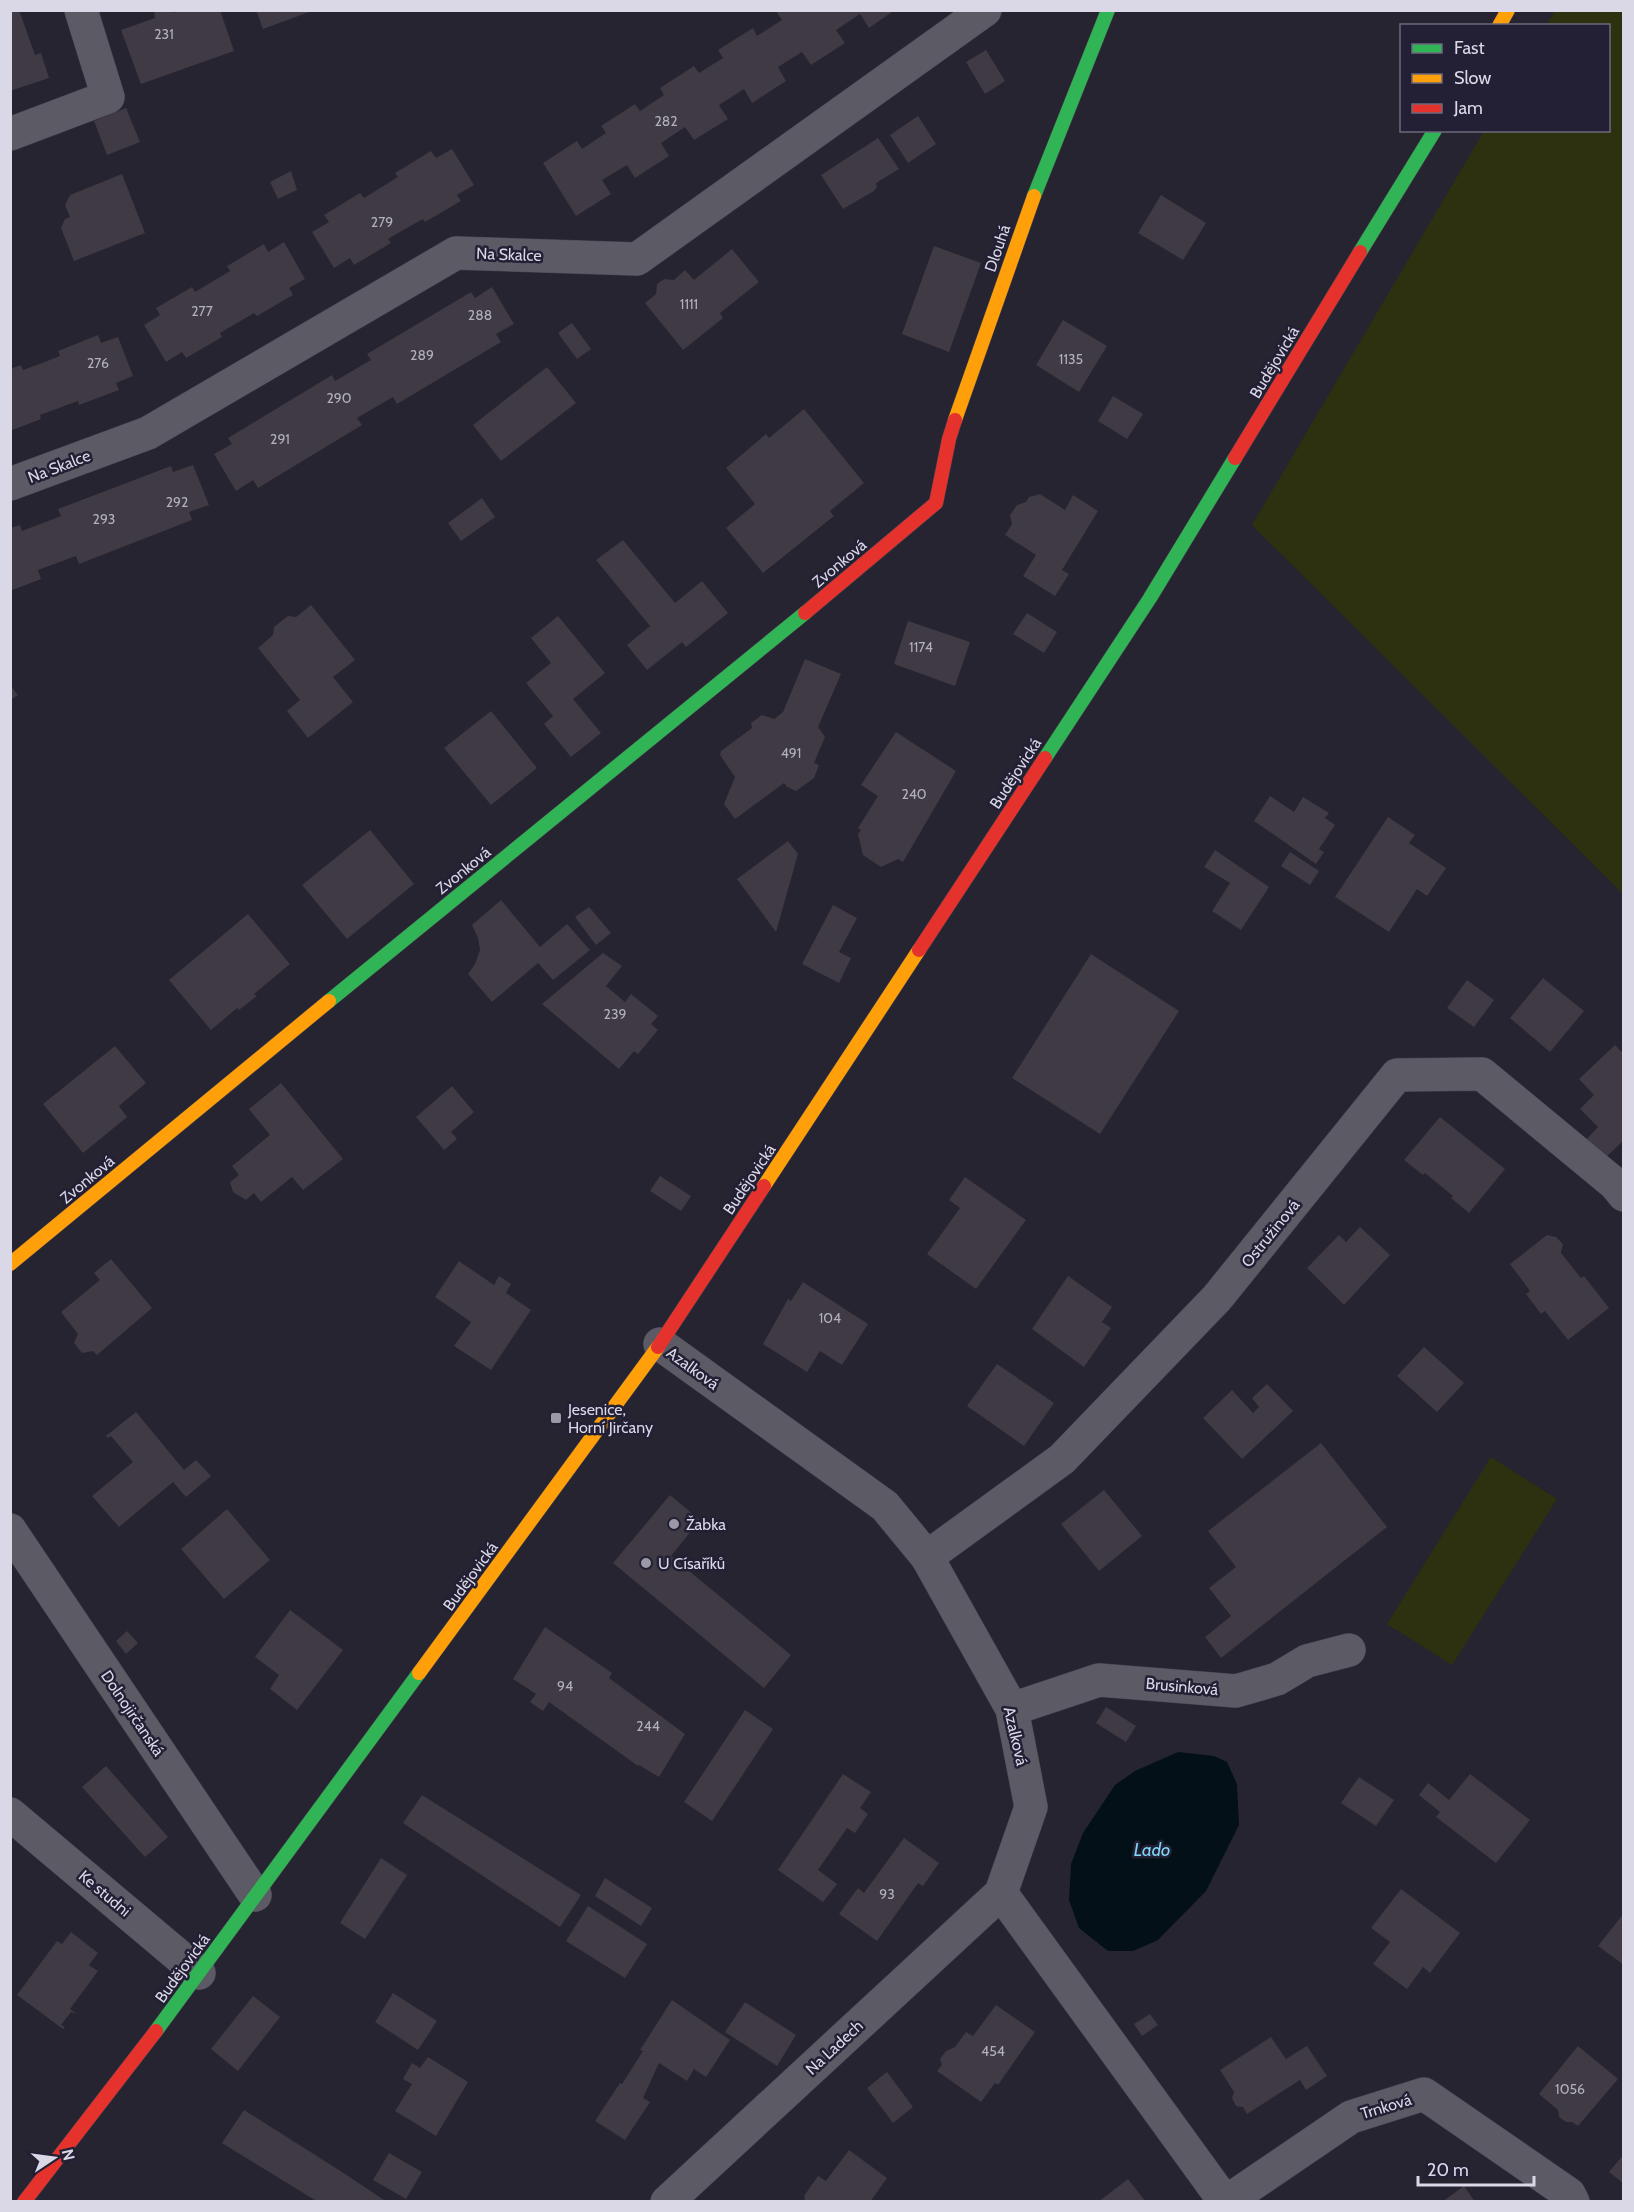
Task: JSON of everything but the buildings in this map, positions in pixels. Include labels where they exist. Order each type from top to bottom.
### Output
[{"type":"main road","name":"Dlouhá","points":[[936,503],[949,440],[1024,220],[1108,10]]},
{"type":"main road","points":[[1500,24],[1508,10]]},
{"type":"main road","name":"Budějovická","points":[[24,2202],[292,1848],[660,1344],[1150,598],[1434,132]]},
{"type":"main road","name":"Zvonková","points":[[10,1264],[774,639],[936,503]]},
{"type":"street","points":[[10,134],[108,97],[81,10]]},
{"type":"street","name":"Na Skalce","points":[[10,484],[148,433],[456,253],[637,259],[986,10]]},
{"type":"street","name":"Ostružinová","points":[[927,1557],[1062,1460],[1217,1298],[1397,1075],[1482,1074],[1615,1184],[1623,1195]]},
{"type":"street","name":"Azalková","points":[[660,1344],[885,1506],[927,1557],[1012,1708],[1031,1807],[1001,1893]]},
{"type":"street","name":"Dolnojirčanská","points":[[10,1530],[255,1895]]},
{"type":"street","name":"Brusinková","points":[[1012,1708],[1099,1680],[1236,1691],[1277,1679],[1307,1661],[1349,1650]]},
{"type":"street","name":"Ke studni","points":[[10,1814],[199,1973]]},
{"type":"street","points":[[1001,1893],[1226,2202]]},
{"type":"street","name":"Na Ladech","points":[[667,2202],[1001,1893]]},
{"type":"street","name":"Trnková","points":[[1226,2202],[1351,2117],[1424,2094],[1569,2194],[1573,2202]]},
{"type":"green space","points":[[1555,11],[1623,11],[1623,894],[1252,525],[1483,132],[1610,132],[1610,24],[1547,24]]},
{"type":"green space","points":[[1491,1457],[1557,1499],[1452,1665],[1387,1624]]},
{"type":"water","name":"Lado","points":[[1178,1752],[1214,1756],[1227,1762],[1237,1784],[1239,1825],[1206,1891],[1158,1940],[1133,1951],[1108,1951],[1079,1928],[1069,1900],[1071,1864],[1083,1833],[1115,1785],[1135,1771]]},
{"type":"traffic: fast","points":[[1034,196],[1108,10]]},
{"type":"traffic: fast","points":[[1360,252],[1434,132]]},
{"type":"traffic: fast","points":[[1045,758],[1150,598],[1235,458]]},
{"type":"traffic: fast","points":[[329,1001],[805,613]]},
{"type":"traffic: fast","points":[[156,2031],[419,1673]]},
{"type":"traffic: slow","points":[[1500,24],[1508,10]]},
{"type":"traffic: slow","points":[[955,420],[1034,196]]},
{"type":"traffic: slow","points":[[764,1186],[919,950]]},
{"type":"traffic: slow","points":[[10,1264],[329,1001]]},
{"type":"traffic: slow","points":[[419,1673],[658,1347]]},
{"type":"traffic: jam","points":[[1235,458],[1360,252]]},
{"type":"traffic: jam","points":[[805,613],[936,503],[955,420]]},
{"type":"traffic: jam","points":[[919,950],[1045,758]]},
{"type":"traffic: jam","points":[[658,1347],[764,1186]]},
{"type":"traffic: jam","points":[[24,2202],[156,2031]]},
{"type":"place","name":"Jesenice, Horní Jirčany","points":[[556,1418]]},
{"type":"place","name":"Žabka","points":[[674,1524]]},
{"type":"place","name":"U Císaříků","points":[[646,1563]]}]
